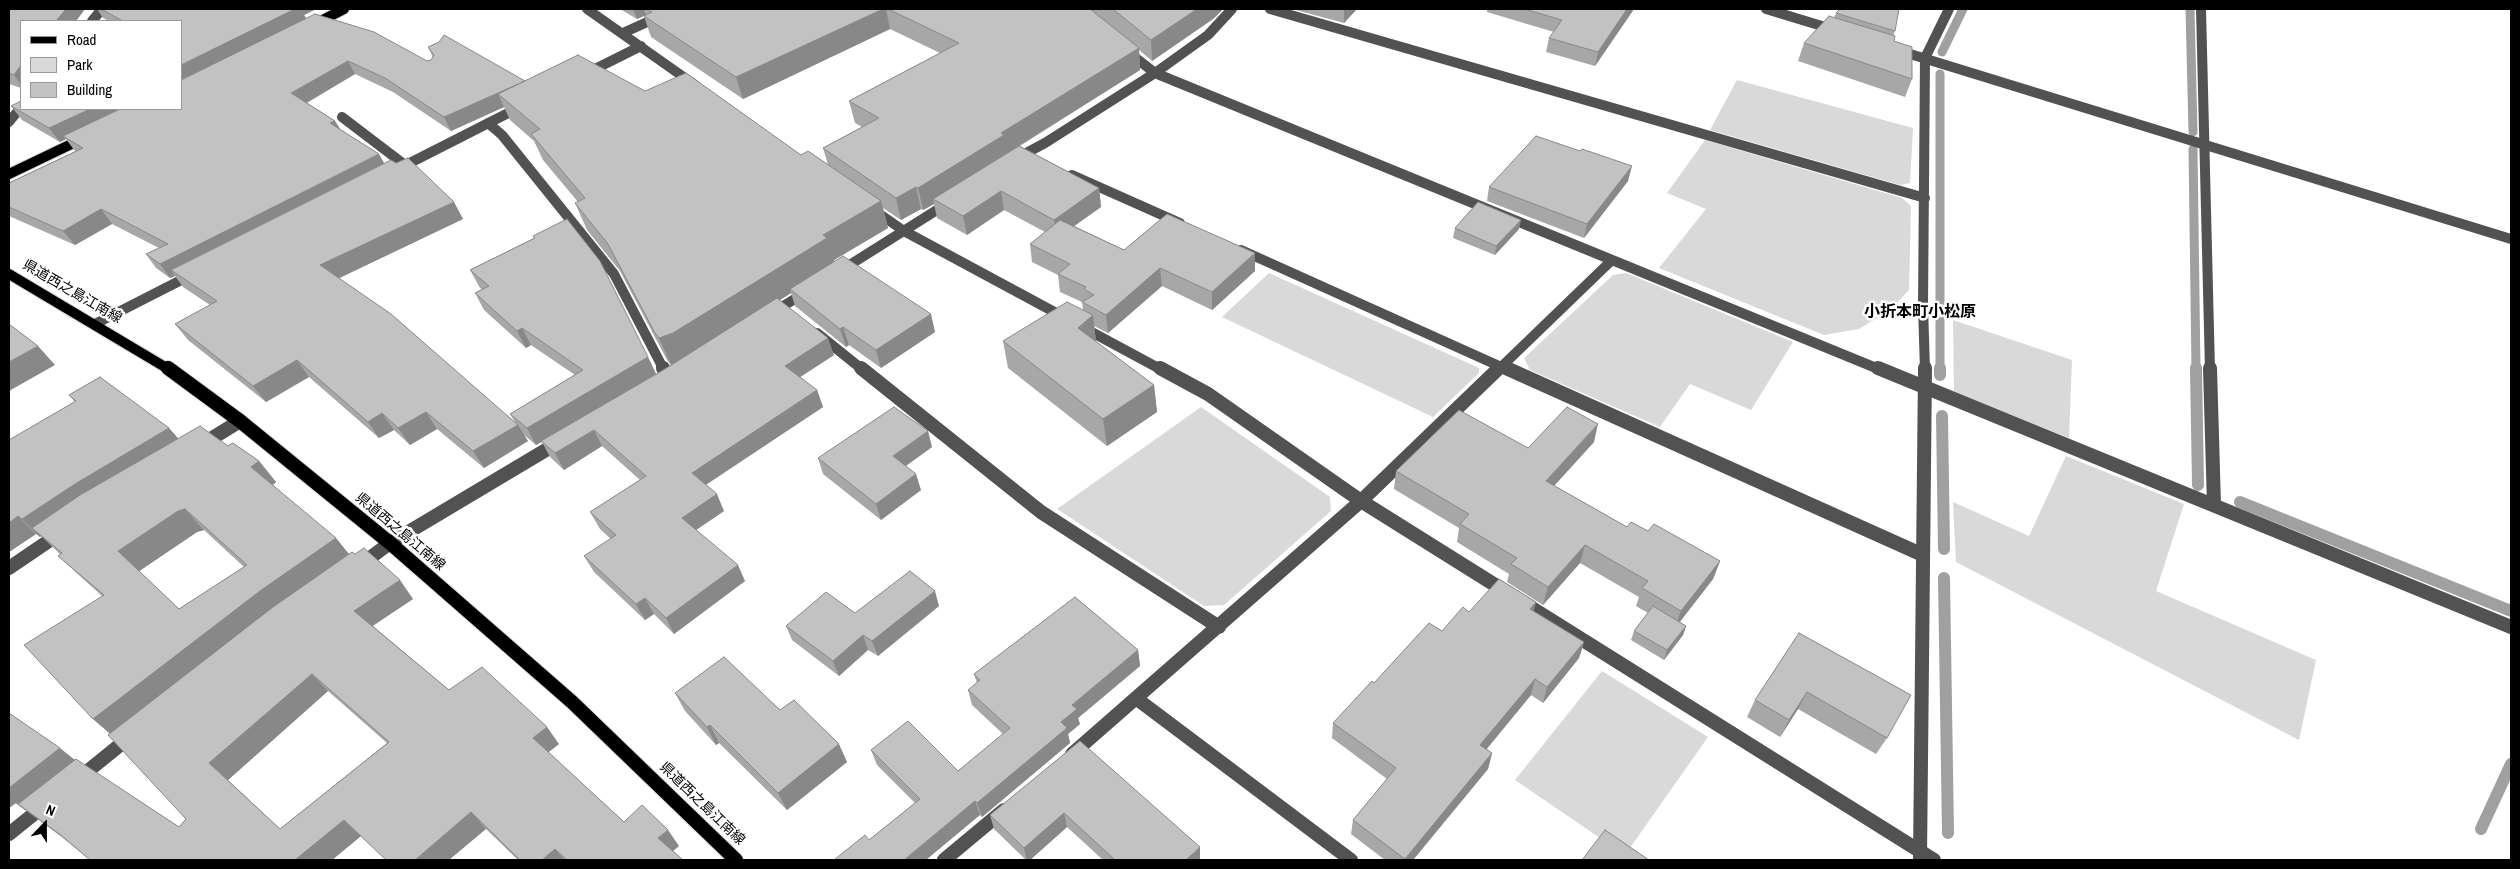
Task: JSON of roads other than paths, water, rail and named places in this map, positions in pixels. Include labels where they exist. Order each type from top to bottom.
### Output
[{"type":"main road","points":[[307,28],[344,9]]},
{"type":"main road","points":[[9,174],[94,133]]},
{"type":"main road","name":"県道西之島江南線","points":[[12,278],[162,364],[240,421],[390,543],[572,702],[736,860]]},
{"type":"street","points":[[93,20],[102,9]]},
{"type":"street","points":[[587,9],[709,95]]},
{"type":"street","points":[[623,34],[676,9]]},
{"type":"street","points":[[1008,164],[1045,144],[1155,73],[1208,35],[1232,9]]},
{"type":"street","points":[[1270,9],[1925,198]]},
{"type":"street","points":[[1766,9],[1841,32]]},
{"type":"street","points":[[1920,856],[1926,388],[1924,306],[1925,58],[1949,9]]},
{"type":"street","points":[[2201,9],[2214,505]]},
{"type":"street","points":[[322,20],[339,25]]},
{"type":"street","points":[[573,80],[641,46]]},
{"type":"street","points":[[1121,46],[1155,73],[2511,627]]},
{"type":"street","points":[[1888,46],[2511,239]]},
{"type":"street","points":[[388,174],[530,102]]},
{"type":"street","points":[[9,122],[20,108]]},
{"type":"street","points":[[342,117],[405,166]]},
{"type":"street","points":[[488,123],[502,135],[614,274],[668,378]]},
{"type":"street","points":[[1024,154],[1042,162]]},
{"type":"street","points":[[1060,170],[1195,230]]},
{"type":"street","points":[[832,276],[960,195]]},
{"type":"street","points":[[857,198],[904,231],[1208,394],[1361,501],[1920,856],[1934,860]]},
{"type":"street","points":[[1231,246],[1924,555]]},
{"type":"street","points":[[1063,761],[1219,628],[1361,501],[1612,260]]},
{"type":"street","points":[[95,324],[202,270]]},
{"type":"street","points":[[759,321],[787,309],[816,286]]},
{"type":"street","points":[[807,325],[1041,512],[1219,628]]},
{"type":"street","points":[[189,452],[240,421]]},
{"type":"street","points":[[351,572],[390,543],[575,433]]},
{"type":"street","points":[[9,568],[72,525]]},
{"type":"street","points":[[1137,699],[1351,860]]},
{"type":"street","points":[[68,786],[143,726]]},
{"type":"street","points":[[9,834],[54,798]]},
{"type":"street","points":[[944,860],[1018,798]]},
{"type":"waterway","points":[[1942,52],[1963,9]]},
{"type":"waterway","points":[[2190,9],[2193,132]]},
{"type":"waterway","points":[[1940,74],[1940,375]]},
{"type":"waterway","points":[[2193,149],[2196,370]]},
{"type":"waterway","points":[[2196,368],[2198,485]]},
{"type":"waterway","points":[[1942,416],[1944,549]]},
{"type":"waterway","points":[[2240,502],[2511,611]]},
{"type":"waterway","points":[[1944,578],[1948,833]]},
{"type":"waterway","points":[[2481,829],[2511,764]]},
{"type":"district","name":"小折本町小松原","points":[[1920,313]]}]
